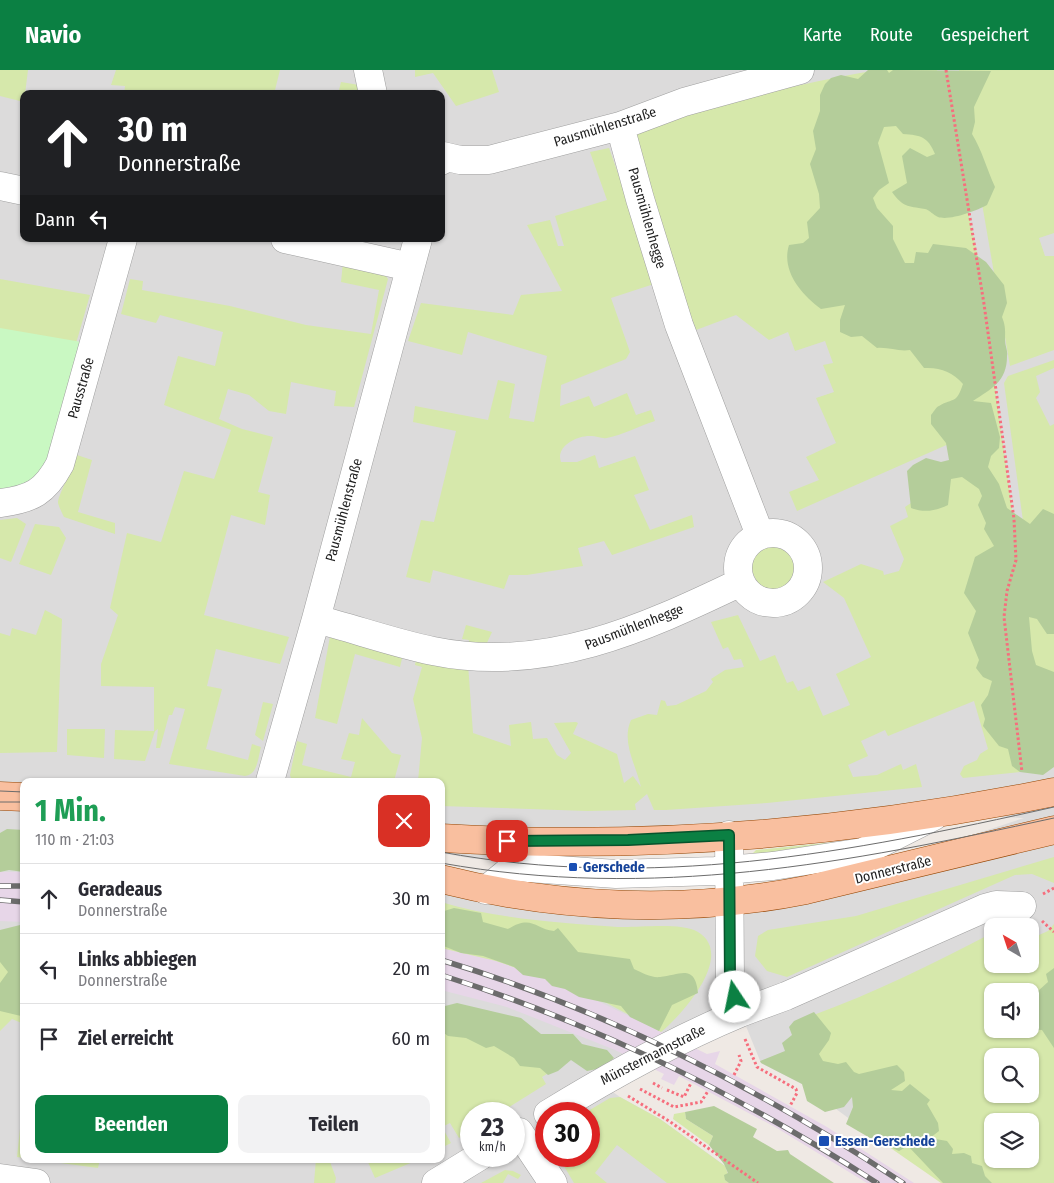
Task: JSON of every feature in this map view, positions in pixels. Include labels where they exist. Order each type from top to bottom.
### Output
[{"type":"main road","points":[[445,838],[490,841],[628,840],[729,835],[937,814],[1054,792]]},
{"type":"main road","points":[[0,796],[20,796]]},
{"type":"main road","name":"Donnerstraße","points":[[445,880],[486,890],[560,900],[620,904],[698,904],[776,896],[903,868],[1054,830]]},
{"type":"street","points":[[368,70],[372,90]]},
{"type":"street","name":"Pausmühlenstraße","points":[[445,158],[460,160],[489,160],[620,126],[684,102],[800,70]]},
{"type":"street","name":"Pausmühlenhegge","points":[[620,126],[640,199],[679,325],[760,535]]},
{"type":"street","points":[[0,186],[20,189]]},
{"type":"street","name":"Pausstraße","points":[[0,503],[25,498],[39,492],[51,481],[60,464],[122,242]]},
{"type":"street","points":[[298,242],[410,267]]},
{"type":"street","name":"Pausmühlenstraße","points":[[271,778],[316,619],[417,242]]},
{"type":"street","points":[[775,533],[787,536],[800,546],[807,562],[804,582],[792,597],[774,602],[756,598],[748,593],[741,582],[738,566],[742,551],[760,535],[775,533]]},
{"type":"street","name":"Pausmühlenhegge","points":[[316,619],[433,651],[483,657],[536,654],[571,649],[608,640],[651,623],[741,582]]},
{"type":"street","points":[[486,890],[514,867],[616,874],[730,870],[863,852],[937,814]]},
{"type":"street","points":[[729,835],[730,982],[740,1013],[794,993],[996,904],[1022,906]]},
{"type":"street","points":[[490,841],[514,867]]},
{"type":"street","points":[[863,852],[903,868]]},
{"type":"street","name":"Münstermannstraße","points":[[568,1102],[621,1071],[706,1027],[740,1013]]},
{"type":"street","points":[[525,1145],[553,1183]]},
{"type":"street","points":[[436,1183],[462,1167]]},
{"type":"street","points":[[0,1178],[36,1183]]},
{"type":"path","points":[[946,70],[984,304],[1014,519],[1016,560],[1006,591],[1004,617],[1010,689],[1026,798]]},
{"type":"path","points":[[747,1044],[757,1067],[796,1089],[797,1093],[790,1106]]},
{"type":"path","points":[[734,1074],[741,1061],[739,1055]]},
{"type":"path","points":[[667,1090],[684,1097],[691,1082]]},
{"type":"path","points":[[642,1090],[674,1108],[701,1102],[708,1091]]},
{"type":"path","points":[[634,1100],[669,1121],[758,1183]]},
{"type":"shaded area","points":[[0,70],[1054,70],[1054,1056],[1039,1056],[1039,1048],[984,1048],[984,1061],[866,1131],[802,1084],[761,1063],[741,1014],[734,904],[777,899],[1024,818],[956,815],[636,839],[474,859],[445,854],[445,778],[20,778],[20,795],[0,796]]},
{"type":"shaded area","points":[[20,798],[20,1163],[445,1163],[445,881],[728,904],[736,1011],[600,1083],[620,1097],[660,1119],[749,1183],[0,1183],[0,799]]},
{"type":"shaded area","points":[[0,872],[20,872],[20,922],[0,921]]},
{"type":"shaded area","points":[[445,946],[483,956],[571,988],[707,1054],[720,1051],[715,1064],[827,1127],[914,1183],[867,1183],[775,1127],[679,1076],[674,1085],[661,1079],[664,1074],[615,1050],[507,1007],[445,991]]},
{"type":"green space","points":[[0,70],[28,70],[26,90],[20,90],[20,101],[0,96]]},
{"type":"green space","points":[[116,70],[280,70],[275,90],[124,90],[125,86],[111,85]]},
{"type":"green space","points":[[415,70],[492,70],[499,92],[456,106],[433,73],[415,77]]},
{"type":"green space","points":[[868,70],[887,70],[889,73],[893,70],[991,71],[974,107],[975,122],[972,134],[995,187],[987,205],[962,215],[943,218],[927,210],[899,201],[892,192],[907,183],[902,156],[910,148],[927,157],[935,154],[927,140],[915,135],[903,134],[896,126],[884,127],[878,143],[889,183],[879,190],[873,198],[877,208],[893,226],[893,239],[905,263],[914,263],[916,252],[928,253],[933,244],[966,248],[986,262],[1004,285],[1007,303],[1002,317],[1005,326],[1006,365],[997,384],[973,401],[991,403],[1000,437],[999,448],[991,456],[988,467],[999,484],[1007,508],[1030,524],[1043,509],[1054,514],[1054,634],[1047,634],[1037,619],[1029,617],[1032,651],[1036,665],[1054,672],[1054,767],[1043,775],[1020,772],[1012,766],[1008,749],[999,746],[983,726],[985,719],[981,705],[988,695],[992,681],[983,677],[976,668],[979,660],[968,633],[976,611],[964,593],[975,557],[994,546],[984,529],[986,523],[978,505],[982,496],[979,489],[962,477],[951,479],[948,505],[930,511],[911,508],[907,471],[913,465],[926,458],[941,462],[949,460],[946,443],[931,424],[931,415],[944,403],[954,400],[961,391],[963,384],[946,371],[924,368],[910,350],[877,348],[862,336],[851,337],[840,332],[840,320],[845,305],[821,309],[806,296],[790,273],[787,255],[789,245],[803,243],[809,238],[807,222],[820,208],[819,194],[810,164],[816,149],[813,131],[820,111],[820,95],[825,84],[831,78],[841,75],[858,79]]},
{"type":"green space","points":[[877,70],[937,70],[979,262],[972,375],[951,443],[797,511],[789,492],[819,480],[806,457],[836,443],[816,398],[834,392],[823,365],[833,363],[825,341],[795,351],[788,332],[769,340],[736,315],[696,330],[666,246],[634,133],[754,96]]},
{"type":"green space","points":[[959,70],[1054,70],[1054,233],[1039,238],[1045,256],[1054,256],[1054,350],[1010,366]]},
{"type":"green space","points":[[341,82],[359,85],[360,90],[339,90]]},
{"type":"green space","points":[[609,148],[657,283],[611,298],[630,352],[626,359],[561,385],[560,406],[589,396],[594,407],[627,393],[636,415],[651,410],[655,421],[607,438],[580,437],[564,446],[560,456],[561,462],[577,462],[595,455],[599,468],[635,456],[649,490],[634,495],[650,530],[692,515],[694,527],[612,555],[604,541],[578,548],[583,566],[527,575],[509,575],[504,589],[433,570],[430,583],[406,577],[421,520],[434,522],[456,431],[413,422],[415,406],[488,420],[498,380],[515,384],[509,418],[534,422],[547,356],[468,332],[462,355],[408,341],[421,303],[513,315],[521,295],[562,291],[527,225],[550,220],[558,246],[564,246],[555,216],[607,200],[590,152]]},
{"type":"green space","points":[[343,262],[382,271],[388,279],[354,407],[334,406],[336,391],[291,382],[286,414],[269,411],[249,395],[228,389],[219,419],[242,429],[273,437],[258,492],[270,495],[265,525],[231,515],[204,615],[289,637],[280,664],[216,649],[207,686],[222,689],[206,749],[248,760],[252,744],[261,747],[255,769],[245,776],[169,764],[185,709],[175,707],[172,715],[169,715],[160,748],[156,748],[158,729],[155,731],[145,761],[114,759],[115,730],[154,731],[154,687],[101,686],[101,664],[118,615],[110,608],[127,533],[161,542],[184,471],[214,479],[231,430],[164,405],[178,356],[215,366],[223,332],[160,315],[156,323],[121,314],[130,279],[143,281],[142,290],[230,306],[306,325],[371,334],[379,290],[341,282]]},
{"type":"green space","points":[[0,279],[90,295],[64,385],[0,487]]},
{"type":"green space","points":[[0,328],[93,344],[60,464],[0,500]]},
{"type":"green space","points":[[1054,360],[1054,368],[1036,376],[1040,392],[1036,398],[1050,426],[1054,424],[1054,766],[1025,771],[1023,521],[1004,383],[1008,376]]},
{"type":"green space","points":[[993,372],[1012,508],[1008,537],[996,571],[1020,772],[963,778],[960,774],[964,766],[977,760],[980,754],[988,749],[974,701],[888,736],[885,730],[861,741],[868,756],[848,765],[853,777],[877,775],[901,764],[903,770],[916,764],[922,787],[767,803],[666,810],[654,810],[647,794],[635,804],[636,810],[587,811],[445,806],[445,778],[418,778],[422,738],[413,699],[422,667],[415,665],[417,653],[404,650],[400,667],[355,654],[337,724],[315,718],[331,631],[468,664],[473,733],[511,746],[509,725],[531,722],[533,739],[547,738],[557,755],[565,760],[571,753],[554,723],[576,722],[578,723],[573,734],[617,754],[624,783],[633,776],[641,787],[628,745],[628,728],[631,720],[648,714],[657,715],[661,700],[665,701],[667,706],[676,705],[706,691],[713,682],[711,679],[725,670],[744,667],[741,659],[734,660],[728,647],[723,649],[711,622],[738,615],[760,661],[775,655],[787,683],[793,681],[798,691],[810,686],[823,716],[850,705],[836,674],[871,657],[844,598],[823,582],[861,564],[883,571],[884,575],[899,571],[904,559],[890,526],[908,517],[905,507],[972,462],[968,399]]},
{"type":"green space","points":[[77,455],[92,460],[78,512],[115,523],[115,534],[64,517],[62,514],[58,503],[59,499]]},
{"type":"green space","points":[[17,518],[26,524],[11,562],[0,558],[0,520]]},
{"type":"green space","points":[[35,524],[59,527],[66,538],[51,575],[19,564]]},
{"type":"green space","points":[[775,541],[784,545],[792,554],[798,576],[794,583],[767,593],[756,580],[751,566],[750,555],[758,548]]},
{"type":"green space","points":[[45,610],[62,619],[57,752],[0,753],[0,633],[10,636],[12,628],[36,635]]},
{"type":"green space","points":[[466,625],[492,632],[486,645],[468,645],[469,640],[462,639]]},
{"type":"green space","points":[[263,702],[273,704],[263,741],[255,735]]},
{"type":"green space","points":[[362,718],[392,753],[401,755],[395,778],[291,778],[297,741],[307,744],[302,765],[351,777],[355,762],[341,759],[349,733],[359,735]]},
{"type":"green space","points":[[67,729],[105,729],[104,758],[67,755]]},
{"type":"green space","points":[[7,829],[20,830],[20,871],[9,870],[0,872],[0,833]]},
{"type":"green space","points":[[835,842],[837,844],[751,855],[756,850]]},
{"type":"green space","points":[[1054,857],[1054,883],[1032,874],[1015,875],[787,977],[767,971],[755,956],[758,936],[768,930],[856,916]]},
{"type":"green space","points":[[445,903],[484,913],[551,922],[618,927],[681,927],[698,932],[708,942],[711,955],[709,969],[702,984],[681,1012],[661,1032],[586,992],[496,961],[445,949]]},
{"type":"green space","points":[[454,908],[481,913],[483,922],[508,929],[523,923],[533,924],[554,931],[558,928],[578,952],[630,959],[634,969],[653,977],[680,973],[690,974],[694,978],[698,993],[672,1005],[659,1031],[630,1017],[621,1006],[579,997],[565,989],[552,986],[545,979],[523,975],[514,967],[483,956],[461,953],[445,947],[445,911]]},
{"type":"green space","points":[[1054,924],[1054,1183],[941,1183],[866,1131],[893,1121],[811,1057],[811,1016],[903,978],[984,937],[984,973],[1039,973],[1039,935],[1048,931]]},
{"type":"green space","points":[[20,925],[20,1016],[0,1011],[0,983],[8,972],[0,962],[0,930]]},
{"type":"green space","points":[[0,946],[20,947],[20,1022],[12,1019],[0,1031]]},
{"type":"green space","points":[[1054,968],[1054,1048],[1042,1030],[1039,1030],[1039,990],[1048,982],[1046,974]]},
{"type":"green space","points":[[457,1003],[521,1018],[541,1034],[573,1034],[582,1044],[607,1050],[614,1058],[602,1068],[587,1071],[571,1060],[558,1071],[548,1075],[540,1068],[520,1066],[514,1058],[494,1046],[486,1048],[466,1038],[448,1036],[445,1034],[445,1006]]},
{"type":"green space","points":[[814,1012],[831,1033],[829,1040],[819,1054],[823,1061],[838,1064],[846,1062],[854,1072],[859,1074],[897,1065],[904,1072],[905,1081],[891,1090],[902,1091],[910,1084],[930,1100],[927,1104],[938,1123],[939,1131],[930,1138],[947,1141],[953,1149],[952,1154],[964,1153],[971,1156],[972,1163],[982,1166],[985,1176],[992,1183],[943,1183],[908,1146],[899,1151],[870,1138],[846,1124],[853,1107],[852,1097],[844,1107],[825,1112],[807,1101],[802,1084],[761,1063],[760,1061],[785,1051],[782,1043],[792,1035],[789,1027],[794,1021]]},
{"type":"green space","points":[[445,1016],[558,1067],[542,1077],[546,1084],[517,1102],[460,1102],[459,1138],[450,1123],[445,1126]]},
{"type":"green space","points":[[620,1097],[660,1119],[725,1166],[728,1174],[725,1180],[729,1183],[667,1183],[617,1145],[600,1167],[600,1104],[610,1098]]},
{"type":"green space","points":[[714,1106],[757,1129],[753,1137],[777,1151],[788,1150],[790,1154],[834,1183],[729,1183],[725,1180],[724,1175],[728,1173],[724,1164],[709,1145],[713,1136],[686,1119],[685,1112]]},
{"type":"green space","points":[[685,1112],[686,1119],[713,1136],[709,1145],[673,1119],[674,1114]]},
{"type":"green space","points":[[20,1129],[20,1157],[17,1157]]},
{"type":"green space","points":[[445,1132],[451,1143],[445,1146]]},
{"type":"green space","points":[[61,1163],[99,1163],[98,1168]]},
{"type":"green space","points":[[316,1163],[330,1163],[336,1178],[335,1183],[314,1183]]},
{"type":"green space","points":[[368,1163],[411,1163],[375,1178]]},
{"type":"green space","points":[[565,1167],[600,1167],[595,1173],[607,1183],[574,1183]]},
{"type":"green space","points":[[505,1170],[521,1175],[518,1179],[508,1174],[503,1183],[481,1183]]},
{"type":"tram line","points":[[0,791],[20,792]]},
{"type":"tram line","points":[[0,802],[20,802]]},
{"type":"tram line","points":[[445,853],[519,863],[597,868],[673,867],[825,852],[901,839],[1054,807]]},
{"type":"tram line","points":[[445,864],[520,874],[597,878],[674,877],[749,872],[901,849],[1054,818]]},
{"type":"railway","points":[[0,886],[20,886]]},
{"type":"railway","points":[[0,900],[20,902]]},
{"type":"railway","points":[[445,961],[503,980],[563,1003],[622,1027],[680,1055],[793,1115],[903,1183]]},
{"type":"railway","points":[[445,976],[499,994],[555,1016],[666,1064],[773,1120],[877,1183]]},
{"type":"place","name":"Gerschede","points":[[573,867]]},
{"type":"place","name":"Essen-Gerschede","points":[[824,1141]]},
{"type":"route","points":[[507,841],[628,840],[729,835],[730,982],[735,997]]}]
